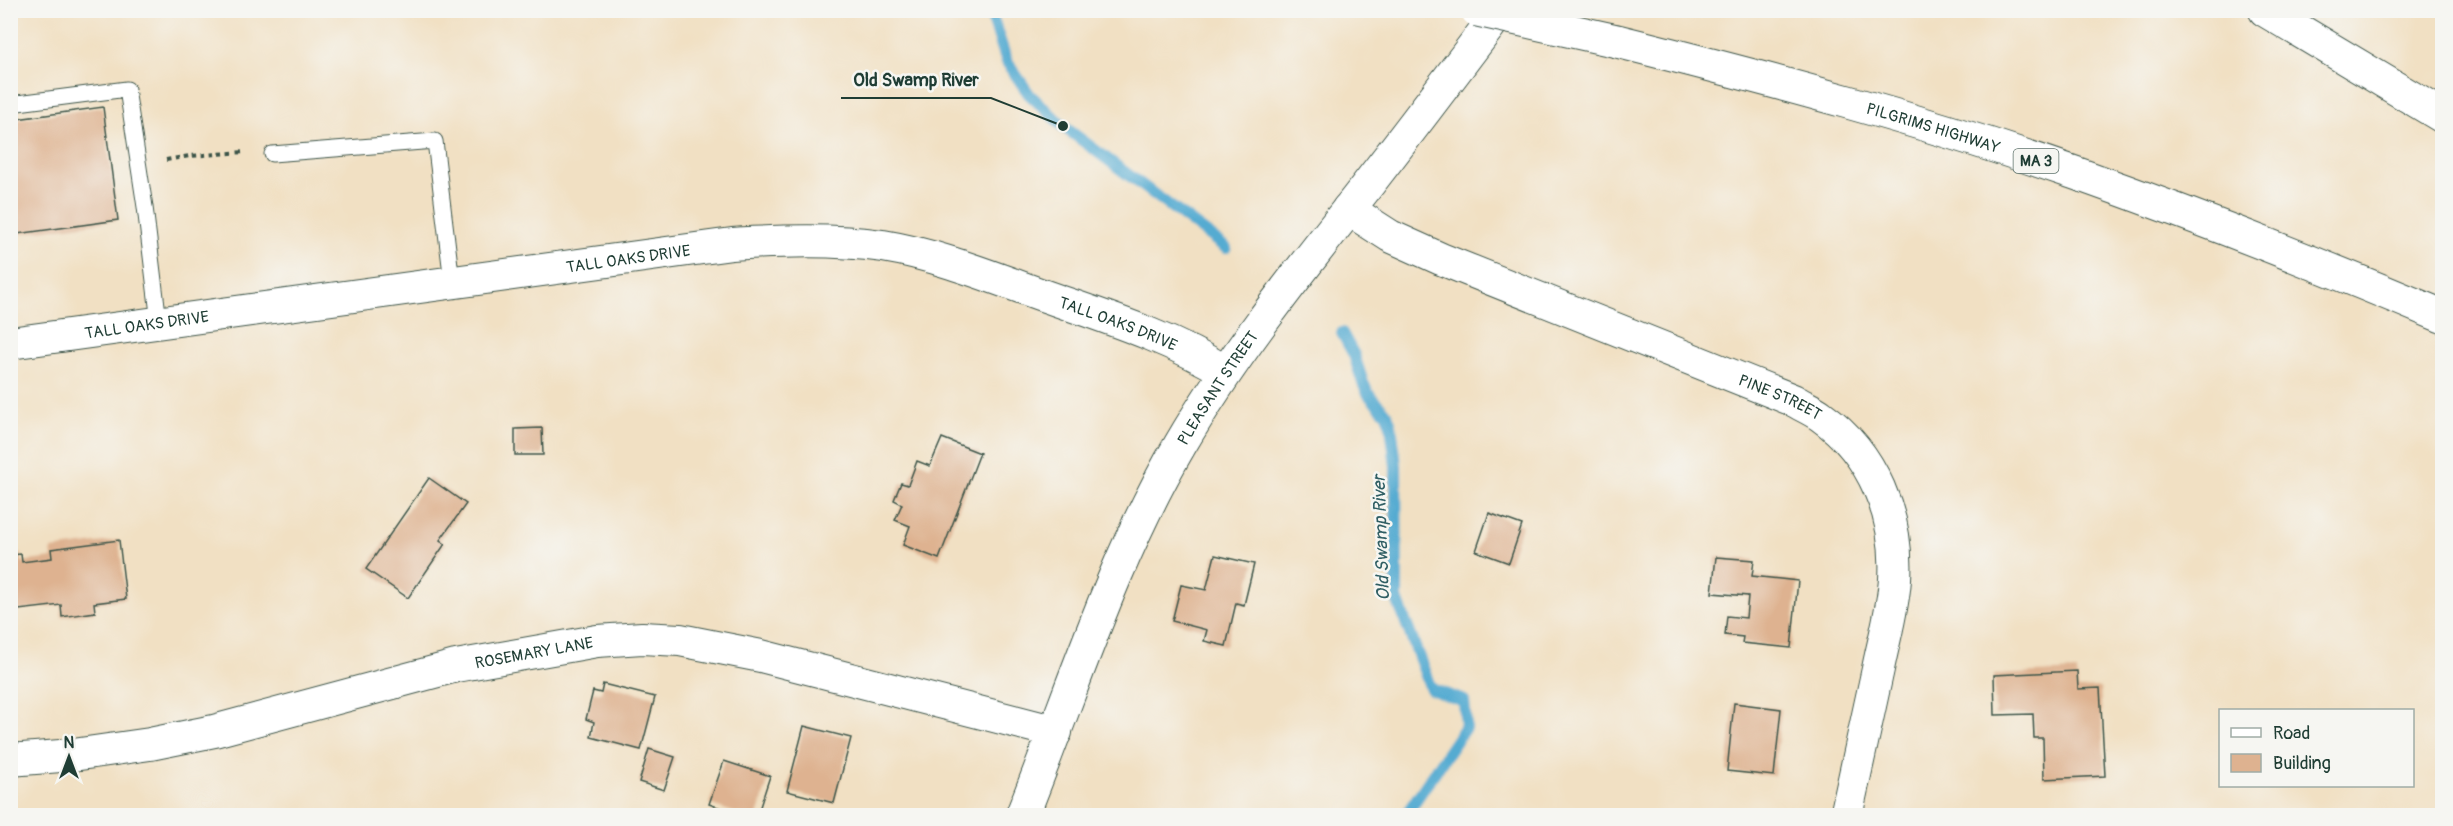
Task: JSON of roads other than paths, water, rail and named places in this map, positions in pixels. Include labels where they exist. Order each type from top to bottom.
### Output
[{"type":"main road","name":"PILGRIMS HIGHWAY","points":[[1477,10],[1617,41],[1840,101],[2073,173],[2264,243],[2442,316]]},
{"type":"main road","name":"PLEASANT STREET","points":[[1022,816],[1114,582],[1155,490],[1185,436],[1271,306],[1501,10]]},
{"type":"main road","points":[[2265,10],[2442,116]]},
{"type":"street","name":"PINE STREET","points":[[1348,209],[1390,236],[1441,260],[1794,400],[1822,417],[1847,440],[1865,463],[1880,489],[1890,517],[1895,546],[1895,581],[1846,816]]},
{"type":"street","name":"TALL OAKS DRIVE","points":[[10,343],[732,244],[832,241],[885,246],[979,272],[1157,336],[1226,372]]},
{"type":"street","name":"ROSEMARY LANE","points":[[10,760],[73,755],[193,736],[456,666],[597,641],[642,638],[680,640],[761,656],[1056,732]]},
{"type":"lane","points":[[10,104],[127,89],[159,322]]},
{"type":"lane","points":[[272,154],[435,141],[452,282]]},
{"type":"waterway","name":"Old Swamp River","points":[[991,13],[1007,62],[1029,94],[1063,126],[1226,248]]},
{"type":"waterway","name":"Old Swamp River","points":[[1342,333],[1354,355],[1369,395],[1387,414],[1391,425],[1396,466],[1397,599],[1431,689],[1464,701],[1466,726],[1405,816]]},
{"type":"place","name":"Old Swamp River","points":[[1063,126]]}]
